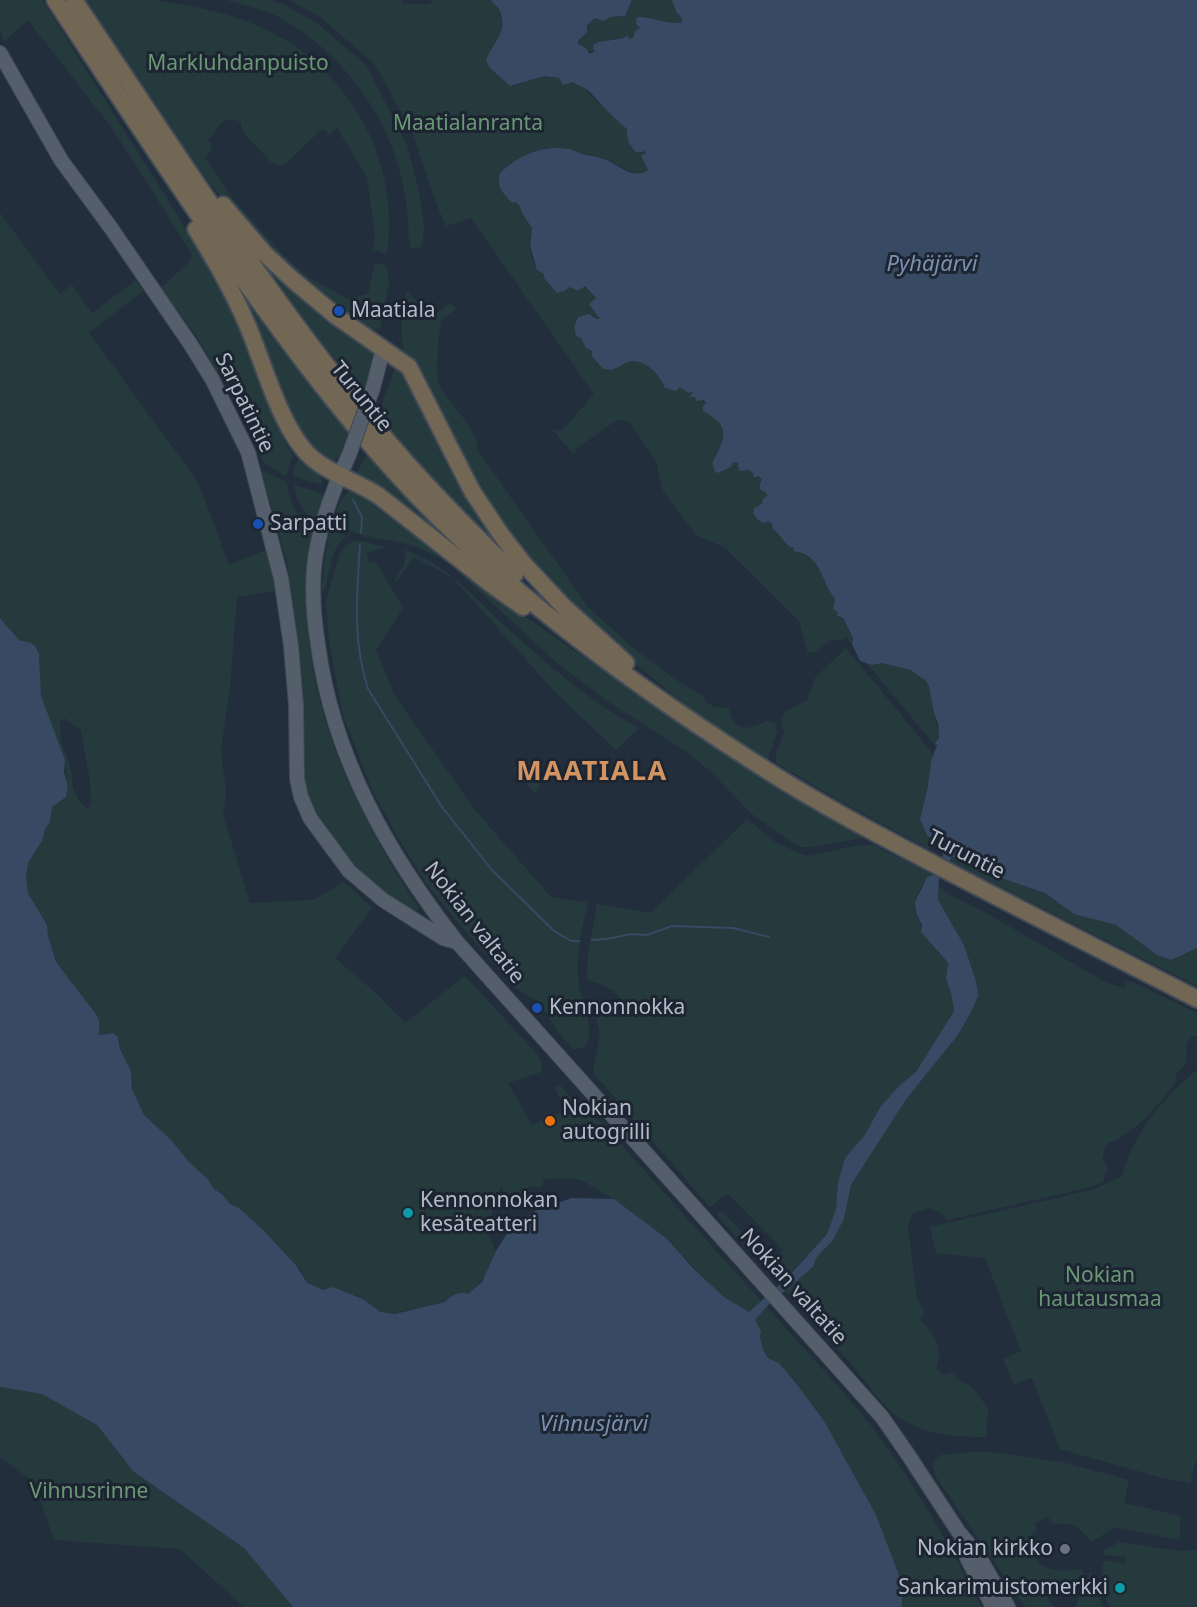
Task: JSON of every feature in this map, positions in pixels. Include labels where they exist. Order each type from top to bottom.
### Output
[{"type":"highway","name":"Turuntie","points":[[55,0],[142,133],[282,333],[337,405],[528,586],[590,639],[721,739]]},
{"type":"highway","name":"Turuntie","points":[[74,0],[246,257],[417,495],[487,564],[626,676],[782,780],[932,863],[1197,999]]},
{"type":"highway","points":[[123,73],[221,203],[265,254],[317,301],[409,367],[472,491],[523,563],[584,626],[673,702]]},
{"type":"highway","points":[[142,133],[234,295],[273,392],[292,432],[310,456],[364,486],[492,585],[626,676]]},
{"type":"main road","name":"Sarpatintie","points":[[0,53],[60,160],[111,228],[191,345],[232,416],[248,452],[281,578],[293,670],[296,755],[301,797],[310,818],[349,871],[384,900],[415,921],[442,938],[457,942]]},
{"type":"main road","name":"Nokian valtatie","points":[[383,349],[373,388],[327,508],[314,569],[315,625],[321,674],[335,725],[360,791],[397,858],[457,942],[882,1417],[958,1531],[978,1555],[1008,1607]]},
{"type":"main road","points":[[415,921],[432,910]]},
{"type":"main road","name":"Nokian valtatie","points":[[958,1531],[968,1560],[993,1607]]},
{"type":"green space","points":[[0,0],[42,0],[185,227],[237,320],[283,439],[293,455],[286,476],[264,463],[254,436],[221,377],[199,340],[161,288],[189,262],[192,254],[112,128],[28,20],[4,41],[0,31]]},
{"type":"green space","name":"Markluhdanpuisto","points":[[86,0],[155,0],[237,18],[289,42],[312,59],[332,79],[351,102],[374,144],[379,159],[388,206],[387,254],[373,249],[375,238],[367,177],[337,128],[329,135],[323,128],[285,164],[278,166],[272,163],[242,131],[241,122],[228,120],[221,124],[208,140],[213,149],[205,157],[233,199],[284,256],[311,279],[348,299],[368,294],[375,263],[387,266],[389,283],[380,329],[365,327],[333,303],[328,304],[244,225],[192,160]]},
{"type":"green space","points":[[226,0],[272,0],[285,5],[319,25],[366,65],[407,145],[419,192],[424,226],[422,246],[417,249],[411,248],[404,191],[394,151],[371,105],[356,84],[321,46],[301,31],[273,14]]},
{"type":"green space","name":"Maatialanranta","points":[[290,0],[402,0],[404,4],[429,4],[433,0],[491,0],[500,13],[502,27],[497,42],[488,55],[494,71],[501,75],[505,82],[514,86],[544,76],[559,78],[563,85],[572,81],[585,88],[596,102],[605,107],[617,121],[628,129],[646,153],[642,156],[648,171],[643,174],[637,175],[603,158],[560,149],[538,150],[506,197],[512,203],[516,202],[530,225],[532,231],[529,246],[534,263],[551,286],[582,288],[585,286],[596,299],[589,303],[600,319],[589,314],[579,317],[575,324],[586,348],[592,352],[592,356],[603,368],[611,370],[628,362],[640,362],[656,373],[665,388],[680,386],[684,390],[694,391],[692,394],[704,400],[705,412],[714,416],[722,427],[722,440],[712,463],[718,473],[731,467],[733,462],[762,479],[762,490],[767,494],[768,521],[798,552],[813,560],[829,584],[835,599],[833,606],[839,612],[837,616],[843,618],[853,639],[852,644],[846,637],[841,641],[832,639],[815,652],[808,653],[799,621],[724,547],[696,535],[663,491],[656,461],[629,422],[618,419],[576,449],[574,455],[552,429],[562,431],[594,394],[471,218],[446,226],[412,132],[372,62],[320,17]]},
{"type":"green space","points":[[632,0],[672,0],[682,21],[669,23],[645,16],[636,24],[639,29],[632,39],[621,38],[599,42],[592,53],[578,45],[578,41],[595,18],[625,16]]},
{"type":"green space","points":[[0,213],[60,294],[72,285],[92,313],[136,280],[143,291],[89,333],[198,482],[229,565],[266,550],[276,591],[237,597],[230,687],[221,750],[226,793],[223,815],[250,903],[314,900],[344,882],[372,908],[335,958],[376,993],[405,1023],[465,976],[538,1055],[542,1063],[541,1072],[508,1083],[532,1125],[567,1110],[554,1087],[560,1085],[579,1106],[601,1122],[761,1301],[749,1312],[724,1297],[666,1238],[614,1199],[583,1181],[571,1178],[544,1179],[542,1187],[528,1186],[529,1193],[506,1196],[501,1186],[487,1231],[496,1251],[482,1279],[466,1295],[456,1300],[386,1314],[360,1297],[342,1291],[316,1288],[307,1283],[299,1269],[284,1252],[239,1208],[230,1204],[222,1194],[214,1189],[208,1179],[144,1115],[134,1098],[131,1071],[120,1049],[120,1042],[108,1033],[99,1035],[96,1014],[56,962],[47,925],[28,893],[26,877],[28,863],[42,841],[45,829],[50,822],[52,807],[62,800],[66,786],[64,759],[41,695],[40,660],[37,649],[18,639],[0,618]],"holes":[[[64,718],[81,730],[90,781],[91,804],[88,809],[79,801],[73,788],[71,769],[61,742],[60,721]]]},
{"type":"green space","points":[[248,245],[367,346],[374,359],[362,404]]},
{"type":"green space","points":[[217,255],[349,433],[338,459],[328,461],[311,447],[294,420]]},
{"type":"green space","points":[[407,291],[432,317],[450,303],[457,309],[441,320],[437,364],[440,386],[473,433],[478,451],[588,607],[631,646],[673,678],[703,696],[706,702],[715,707],[729,708],[733,722],[737,725],[748,728],[767,721],[775,723],[777,733],[768,758],[764,760],[689,708],[584,621],[504,535],[404,353],[402,322]]},
{"type":"green space","points":[[396,365],[400,365],[525,574],[523,575],[376,421]]},
{"type":"green space","points":[[366,455],[407,498],[493,582],[355,477]]},
{"type":"green space","points":[[300,457],[318,472],[322,485],[293,476],[294,468]]},
{"type":"green space","points":[[261,470],[287,482],[293,507],[310,525],[315,521],[301,506],[294,485],[321,493],[323,496],[313,544],[308,595],[309,637],[315,678],[325,719],[339,759],[356,799],[419,908],[414,916],[352,869],[314,818],[306,797],[302,770],[304,719],[291,587],[286,559]]},
{"type":"green space","points":[[352,490],[363,493],[483,587],[719,749],[871,838],[812,847],[801,847],[793,843],[752,814],[709,770],[684,750],[607,701],[556,662],[452,566],[437,556],[417,547],[367,537],[338,526],[334,531],[345,536],[334,553],[326,586],[324,591],[322,590],[326,551],[333,520],[344,496]]},
{"type":"green space","points":[[354,540],[386,547],[367,553],[369,563],[376,562],[403,608],[376,650],[395,696],[475,810],[551,897],[588,903],[578,955],[579,986],[588,1018],[589,1031],[587,1043],[582,1048],[573,1049],[557,1031],[547,1013],[536,1000],[515,988],[455,919],[424,880],[372,790],[343,715],[329,641],[326,602],[341,550]]},
{"type":"green space","points":[[404,550],[434,563],[447,572],[521,641],[570,682],[639,728],[616,750],[554,691],[453,578],[414,557],[395,583],[404,563]]},
{"type":"green space","points":[[846,648],[934,755],[920,818],[927,835],[935,842],[929,849],[776,763],[776,754],[784,733],[781,721],[786,711],[807,700],[815,678]]},
{"type":"green space","points":[[866,662],[884,663],[903,668],[926,682],[931,693],[938,728],[936,747]]},
{"type":"green space","points":[[532,762],[542,770],[537,792],[534,792],[514,771],[514,767],[522,763]]},
{"type":"green space","points":[[747,819],[776,843],[802,854],[809,856],[854,846],[873,845],[933,875],[922,886],[915,908],[921,932],[948,964],[946,979],[954,1011],[916,1072],[900,1085],[881,1106],[864,1136],[845,1158],[838,1182],[836,1209],[827,1234],[780,1284],[717,1215],[722,1211],[771,1263],[783,1250],[729,1195],[725,1195],[710,1207],[593,1071],[600,1034],[592,1000],[603,1001],[608,1010],[619,1015],[627,1008],[610,989],[587,980],[588,953],[597,904],[651,913]]},
{"type":"green space","points":[[957,854],[1004,879],[1045,893],[1074,914],[1116,925],[1157,955],[1171,960],[1197,948],[1197,986],[949,861]]},
{"type":"green space","points":[[938,885],[948,894],[986,913],[1107,983],[1125,988],[1128,981],[1135,983],[1197,1013],[1197,1036],[1191,1036],[1186,1044],[1186,1062],[1177,1073],[1173,1086],[1134,1128],[1106,1144],[1102,1159],[1108,1167],[1103,1182],[1087,1188],[948,1220],[939,1212],[929,1208],[912,1214],[908,1227],[917,1298],[925,1312],[920,1320],[937,1342],[939,1355],[936,1369],[944,1375],[952,1373],[972,1387],[988,1408],[986,1437],[938,1433],[919,1428],[901,1419],[878,1398],[852,1365],[785,1290],[813,1267],[817,1257],[833,1240],[844,1219],[851,1185],[907,1098],[958,1035],[971,1012],[976,981],[964,945],[938,900]]},
{"type":"green space","name":"Nokian hautausmaa","points":[[1197,1070],[1197,1456],[1190,1483],[1162,1478],[1060,1449],[1032,1378],[1014,1384],[1003,1359],[1021,1351],[985,1258],[936,1253],[930,1227],[1095,1189],[1122,1176],[1134,1145],[1151,1117],[1172,1092]]},
{"type":"green space","points":[[766,1306],[846,1396],[887,1448],[931,1514],[981,1607],[902,1607],[902,1583],[824,1421],[799,1387],[779,1364],[768,1358],[763,1350],[755,1320]]},
{"type":"green space","name":"Vihnusrinne","points":[[0,1387],[42,1393],[97,1425],[134,1472],[244,1548],[293,1607],[244,1607],[180,1549],[54,1540],[34,1482],[0,1457]]},
{"type":"green space","points":[[985,1451],[1062,1462],[1129,1480],[1124,1503],[1181,1516],[1179,1540],[1115,1527],[1091,1542],[1075,1526],[1053,1524],[1048,1517],[1035,1523],[1037,1529],[1030,1537],[1031,1549],[1035,1557],[1046,1568],[1063,1571],[1082,1569],[1084,1573],[1077,1590],[1073,1592],[1053,1587],[1051,1593],[1058,1595],[1052,1597],[1048,1594],[1047,1599],[1054,1607],[1025,1607],[936,1477],[933,1467],[934,1460],[941,1455]]},
{"type":"green space","points":[[1120,1542],[1180,1551],[1197,1550],[1197,1607],[1110,1607],[1102,1584],[1104,1560],[1125,1564],[1126,1557],[1103,1555],[1104,1550]]},
{"type":"green space","points":[[1090,1572],[1103,1607],[1075,1607]]},
{"type":"water","points":[[491,0],[632,0],[625,16],[610,17],[604,21],[595,18],[587,26],[587,32],[578,44],[591,53],[594,52],[593,45],[599,42],[624,38],[628,35],[629,39],[633,38],[635,31],[640,28],[636,24],[638,17],[671,23],[682,22],[672,0],[1197,0],[1197,948],[1171,960],[1157,955],[1116,925],[1074,914],[1045,893],[1004,879],[957,854],[952,857],[939,879],[938,900],[964,945],[976,981],[978,996],[958,1035],[907,1098],[851,1185],[844,1219],[833,1240],[817,1257],[813,1267],[767,1306],[755,1320],[761,1331],[763,1350],[768,1358],[779,1363],[824,1421],[876,1515],[902,1583],[902,1607],[293,1607],[244,1548],[134,1472],[97,1425],[42,1394],[0,1387],[0,618],[19,640],[31,643],[39,654],[41,696],[65,760],[64,772],[68,786],[66,797],[52,807],[50,822],[45,829],[42,841],[28,863],[26,877],[28,893],[47,925],[56,962],[96,1014],[99,1021],[99,1035],[113,1033],[118,1037],[120,1049],[131,1071],[132,1089],[144,1115],[208,1179],[214,1189],[264,1231],[296,1265],[307,1283],[323,1290],[333,1287],[363,1299],[380,1312],[395,1314],[445,1302],[455,1295],[468,1294],[482,1282],[496,1251],[508,1232],[535,1211],[572,1198],[614,1199],[666,1238],[724,1297],[749,1312],[788,1277],[827,1234],[836,1209],[838,1182],[845,1158],[864,1136],[881,1106],[900,1085],[916,1072],[954,1011],[946,979],[948,963],[921,932],[922,925],[916,913],[915,902],[927,877],[933,875],[943,856],[941,847],[927,835],[920,819],[931,761],[937,745],[935,743],[939,738],[938,723],[929,686],[925,680],[910,670],[882,663],[872,665],[860,661],[852,644],[853,638],[843,618],[837,616],[838,612],[833,609],[835,599],[815,563],[803,553],[793,551],[794,548],[773,529],[772,524],[758,520],[753,513],[754,508],[762,504],[763,499],[767,496],[760,489],[762,479],[758,476],[754,478],[753,473],[749,470],[739,471],[738,463],[733,462],[731,467],[718,473],[715,472],[712,463],[723,439],[723,433],[718,422],[703,411],[706,403],[704,400],[696,401],[695,397],[689,397],[694,391],[688,393],[680,387],[676,391],[665,388],[656,373],[640,362],[628,362],[611,370],[603,369],[592,356],[592,351],[586,348],[581,338],[576,336],[574,327],[578,317],[589,314],[600,319],[589,304],[596,298],[585,286],[578,291],[570,287],[557,293],[544,278],[544,274],[537,270],[530,246],[532,228],[520,206],[516,202],[512,203],[501,190],[500,173],[523,156],[541,150],[559,148],[607,160],[636,174],[648,170],[641,156],[646,153],[644,150],[636,152],[629,142],[627,129],[585,88],[572,82],[563,85],[559,78],[544,76],[510,86],[490,68],[486,60],[502,27],[499,9]]},
{"type":"waterway","points":[[353,500],[362,517],[361,533]]},
{"type":"waterway","points":[[360,544],[358,635],[368,689],[442,807],[492,870],[554,931],[571,941],[579,941]]},
{"type":"waterway","points":[[592,940],[632,934],[647,935],[672,926],[733,928],[769,937]]},
{"type":"place","name":"Maatiala","points":[[339,311]]},
{"type":"place","name":"Sarpatti","points":[[258,524]]},
{"type":"place","name":"Kennonnokka","points":[[537,1008]]},
{"type":"place","name":"Nokian autogrilli","points":[[550,1121]]},
{"type":"place","name":"Kennonnokan kesäteatteri","points":[[408,1213]]},
{"type":"place","name":"Nokian kirkko","points":[[1065,1549]]},
{"type":"place","name":"Sankarimuistomerkki","points":[[1120,1588]]},
{"type":"district","name":"MAATIALA","points":[[592,772]]},
{"type":"water label","name":"Pyhäjärvi","points":[[932,265]]},
{"type":"water label","name":"Vihnusjärvi","points":[[594,1425]]}]
